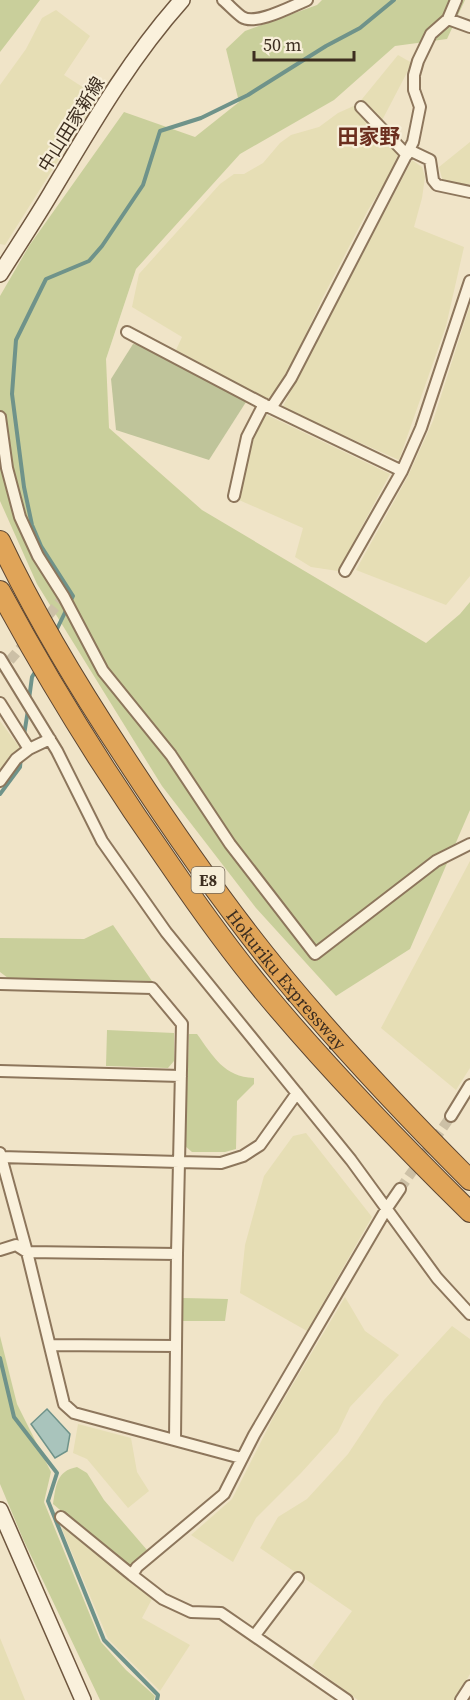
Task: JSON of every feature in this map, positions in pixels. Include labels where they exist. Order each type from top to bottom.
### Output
[{"type":"highway","name":"Hokuriku Expressway","points":[[0,541],[49,635],[101,722],[219,896],[283,977],[339,1042],[470,1180]]},
{"type":"highway","name":"Hokuriku Expressway","points":[[0,591],[81,734],[201,910],[264,992],[336,1074],[410,1153],[470,1212]]},
{"type":"main road","name":"中山田家新線","points":[[0,274],[93,123],[163,21],[182,0]]},
{"type":"main road","points":[[0,1510],[83,1700]]},
{"type":"street","points":[[223,0],[242,17],[249,20],[264,17],[307,0]]},
{"type":"street","points":[[234,496],[247,437],[267,406],[291,378],[413,142],[420,107],[414,90],[414,75],[418,61],[431,34],[448,19],[456,0]]},
{"type":"street","points":[[448,19],[470,27]]},
{"type":"street","points":[[361,107],[408,152],[430,160],[433,180],[437,185],[470,192]]},
{"type":"street","points":[[345,571],[402,471],[421,428],[470,281]]},
{"type":"street","points":[[127,332],[267,406],[402,471]]},
{"type":"street","points":[[0,417],[7,468],[20,517],[38,556],[64,597],[103,671],[171,755],[230,844],[315,954],[436,861],[470,844]]},
{"type":"street","points":[[0,658],[50,739],[102,841],[166,932],[351,1160],[437,1278],[470,1314]]},
{"type":"street","points":[[0,703],[28,749]]},
{"type":"street","points":[[0,781],[16,759],[28,749],[50,739]]},
{"type":"street","points":[[0,984],[152,988],[182,1024],[175,1440]]},
{"type":"street","points":[[0,1071],[181,1076]]},
{"type":"street","points":[[451,1116],[466,1101],[470,1085]]},
{"type":"street","points":[[241,1458],[74,1413],[64,1404],[1,1155],[221,1163],[243,1156],[260,1145],[297,1093]]},
{"type":"street","points":[[132,1575],[137,1568],[224,1494],[241,1458],[400,1189]]},
{"type":"street","points":[[0,1250],[16,1245],[27,1252],[177,1254]]},
{"type":"street","points":[[50,1345],[176,1346]]},
{"type":"street","points":[[61,1517],[163,1599],[191,1612],[221,1613],[347,1700]]},
{"type":"street","points":[[255,1635],[298,1578]]},
{"type":"street","points":[[462,1700],[470,1686]]},
{"type":"shaded area","points":[[56,10],[90,36],[64,75],[98,97],[5,245],[0,244],[0,85],[26,49],[42,18]]},
{"type":"shaded area","points":[[398,55],[412,63],[377,130],[399,153],[276,390],[267,399],[176,350],[182,337],[132,307],[139,274],[220,184],[234,174],[244,174],[263,163],[280,143],[291,135],[319,127],[338,113],[358,104]]},
{"type":"shaded area","points":[[470,142],[470,184],[444,186],[439,167]]},
{"type":"shaded area","points":[[412,160],[422,167],[425,177],[414,227],[464,247],[446,326],[399,460],[282,408]]},
{"type":"shaded area","points":[[470,305],[470,576],[446,605],[356,570],[408,476],[433,421]]},
{"type":"shaded area","points":[[263,413],[390,474],[338,571],[311,567],[295,557],[303,528],[239,500],[253,438]]},
{"type":"shaded area","points":[[0,721],[20,748],[0,775]]},
{"type":"shaded area","points":[[470,861],[470,1068],[456,1090],[381,1028]]},
{"type":"shaded area","points":[[306,1133],[372,1217],[307,1331],[240,1293],[245,1245],[264,1176],[293,1136]]},
{"type":"shaded area","points":[[345,1297],[365,1331],[399,1355],[350,1407],[338,1432],[256,1518],[233,1562],[191,1535],[232,1499],[274,1416]]},
{"type":"shaded area","points":[[452,1326],[470,1339],[470,1674],[455,1700],[358,1700],[312,1666],[352,1611],[260,1548],[278,1517],[307,1499],[348,1454],[384,1400]]},
{"type":"shaded area","points":[[78,1424],[131,1438],[137,1472],[149,1491],[128,1508],[87,1459],[73,1453]]},
{"type":"shaded area","points":[[65,1526],[152,1599],[142,1618],[190,1645],[160,1691],[108,1639],[62,1529]]},
{"type":"shaded area","points":[[0,1638],[25,1700],[0,1700]]},
{"type":"green space","points":[[0,0],[40,0],[0,52]]},
{"type":"green space","points":[[322,0],[465,0],[447,39],[395,46],[334,100],[240,154],[136,269],[106,359],[109,428],[202,510],[426,643],[460,614],[470,602],[470,810],[410,949],[336,996],[256,908],[162,786],[37,584],[0,501],[0,296],[29,246],[124,112],[195,137],[239,102],[226,49],[245,31],[317,5]]},
{"type":"green space","points":[[133,344],[141,345],[246,402],[209,460],[116,430],[111,379]]},
{"type":"green space","points":[[113,925],[152,981],[8,978],[0,972],[0,938],[84,939]]},
{"type":"green space","points":[[107,1030],[174,1033],[174,1061],[168,1068],[106,1066]]},
{"type":"green space","points":[[189,1034],[197,1034],[220,1064],[227,1069],[244,1077],[254,1078],[254,1084],[237,1101],[236,1149],[225,1152],[192,1152],[185,1146]]},
{"type":"green space","points":[[183,1298],[228,1299],[225,1321],[183,1321]]},
{"type":"green space","points":[[0,1336],[17,1404],[51,1472],[44,1502],[101,1642],[126,1670],[155,1696],[154,1700],[100,1700],[23,1539],[0,1484]]},
{"type":"green space","points":[[77,1467],[87,1473],[104,1500],[147,1550],[128,1567],[53,1504],[58,1480],[65,1472]]},
{"type":"water","points":[[47,1409],[70,1434],[67,1451],[55,1458],[31,1424]]},
{"type":"waterway","points":[[55,633],[73,596],[41,546],[32,525],[24,487],[12,394],[16,340],[46,279],[89,261],[102,246],[143,185],[160,131],[201,118],[248,95],[326,46],[360,28],[394,0]]},
{"type":"waterway","points":[[29,699],[32,677],[37,669]]},
{"type":"waterway","points":[[24,735],[28,710]]},
{"type":"waterway","points":[[0,794],[20,767],[21,757]]},
{"type":"waterway","points":[[0,1358],[14,1417],[57,1473],[48,1501],[104,1640],[158,1695],[157,1700]]},
{"type":"tunnel","points":[[0,672],[64,597]]},
{"type":"tunnel","points":[[400,1189],[451,1116]]},
{"type":"district","name":"田家野","points":[[369,136]]}]
